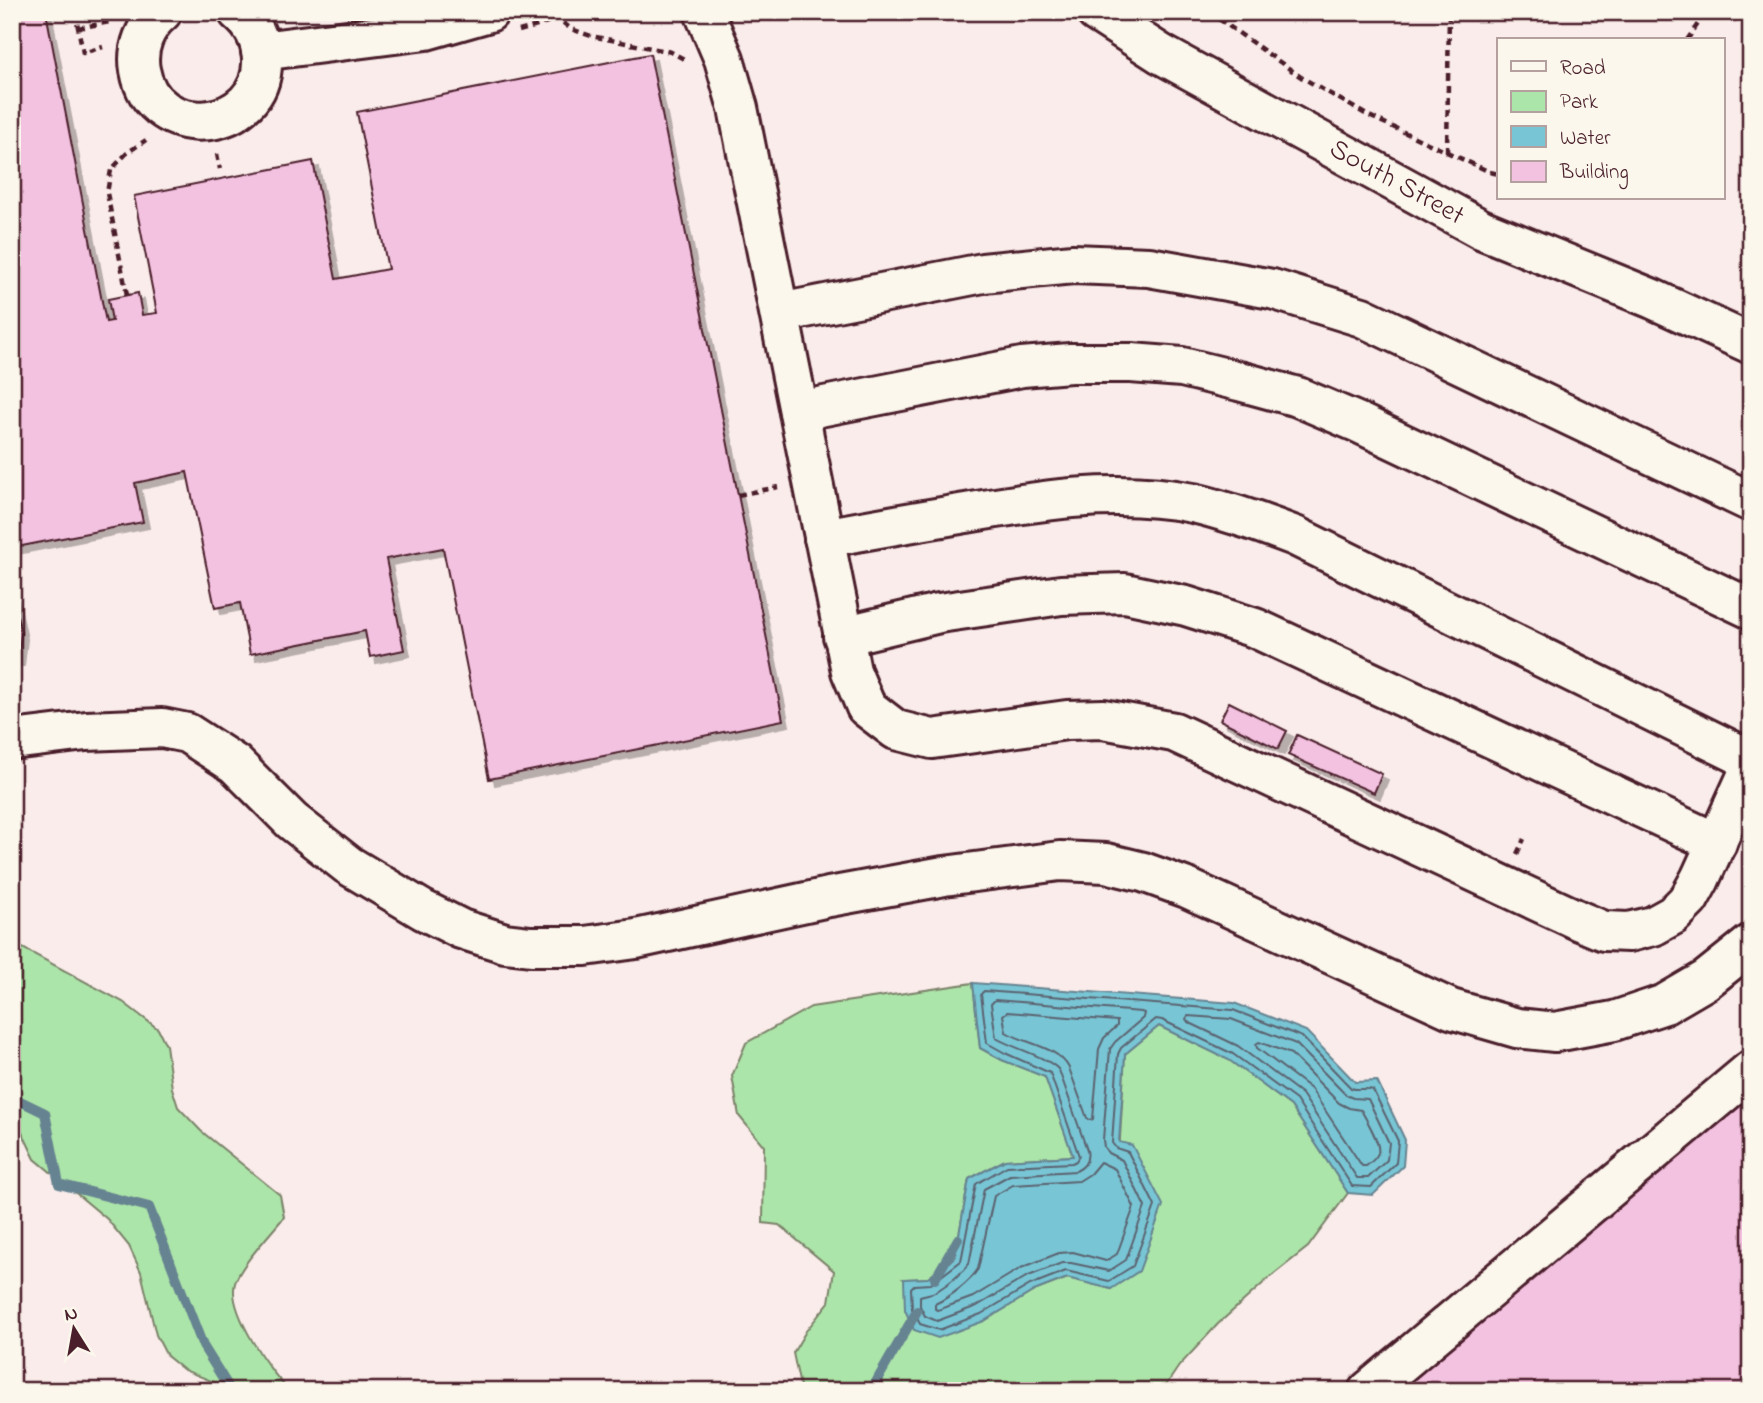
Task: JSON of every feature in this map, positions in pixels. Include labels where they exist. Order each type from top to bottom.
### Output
[{"type":"street","points":[[155,14],[140,46],[142,80],[161,108],[175,117],[208,121],[239,109],[251,97],[258,82],[262,65],[261,51],[254,29],[238,12]]},
{"type":"street","points":[[704,12],[724,59],[738,108],[851,671],[866,706],[896,730],[932,739],[1066,720],[1102,719],[1174,732],[1604,931],[1629,932],[1653,926],[1673,915],[1689,899],[1751,767]]},
{"type":"street","name":"South Street","points":[[1096,12],[1161,54],[1482,229],[1653,299],[1751,344]]},
{"type":"street","points":[[261,51],[369,24],[426,30],[502,22]]},
{"type":"street","points":[[779,313],[983,272],[1073,264],[1149,267],[1272,289],[1362,317],[1751,502]]},
{"type":"street","points":[[799,411],[1022,367],[1070,363],[1131,363],[1182,367],[1298,397],[1751,609]]},
{"type":"street","points":[[824,538],[1035,501],[1096,495],[1146,497],[1192,503],[1244,516],[1295,536],[1751,760]]},
{"type":"street","points":[[844,636],[939,613],[1061,595],[1125,593],[1186,606],[1255,628],[1717,843]]},
{"type":"street","points":[[12,740],[98,730],[162,728],[187,733],[235,764],[292,821],[348,865],[423,910],[461,929],[505,943],[585,946],[636,939],[829,897],[944,876],[1060,861],[1106,863],[1143,872],[1187,888],[1451,1009],[1517,1028],[1555,1032],[1614,1021],[1665,1004],[1706,980],[1751,944]]},
{"type":"street","points":[[1368,1391],[1751,1070]]},
{"type":"path","points":[[1209,12],[1301,77],[1367,115],[1497,174]]},
{"type":"path","points":[[1447,152],[1449,12]]},
{"type":"path","points":[[1688,38],[1706,12]]},
{"type":"path","points":[[502,22],[537,26],[557,18],[571,29],[591,36],[671,52],[695,65]]},
{"type":"path","points":[[78,28],[111,22]]},
{"type":"path","points":[[127,295],[107,193],[111,170],[127,153],[152,136]]},
{"type":"path","points":[[738,495],[789,485]]},
{"type":"green space","points":[[12,941],[123,1002],[158,1029],[166,1045],[172,1088],[178,1107],[201,1131],[280,1195],[284,1217],[243,1268],[235,1283],[234,1295],[237,1309],[252,1340],[290,1391],[236,1391],[184,1370],[167,1356],[156,1335],[141,1272],[129,1246],[107,1219],[35,1159],[12,1111]]},
{"type":"green space","points":[[973,983],[980,1048],[1045,1077],[1073,1156],[1005,1160],[969,1179],[955,1257],[928,1278],[904,1279],[984,1321],[1034,1291],[1068,1278],[1111,1289],[1125,1054],[1159,1026],[1229,1060],[1291,1106],[1348,1193],[1308,1247],[1218,1324],[1179,1366],[1162,1391],[801,1391],[793,1353],[829,1302],[834,1271],[779,1225],[763,1223],[764,1146],[739,1116],[732,1076],[746,1043],[811,1007]]},
{"type":"water","points":[[973,983],[1234,1003],[1306,1031],[1355,1082],[1377,1081],[1405,1140],[1403,1166],[1373,1195],[1348,1193],[1291,1106],[1229,1060],[1159,1026],[1125,1054],[1119,1142],[1132,1145],[1163,1205],[1139,1271],[1111,1289],[1067,1278],[1034,1291],[984,1321],[938,1338],[914,1330],[905,1310],[904,1279],[928,1278],[955,1257],[969,1179],[1005,1160],[1073,1156],[1045,1077],[980,1048]]},
{"type":"building","points":[[12,12],[46,12],[106,322],[112,321],[108,299],[138,293],[142,315],[157,313],[134,196],[313,161],[336,279],[388,269],[357,112],[650,54],[783,720],[489,779],[443,548],[386,559],[404,650],[370,657],[365,631],[250,654],[240,603],[215,608],[187,472],[135,483],[143,522],[12,548]]},
{"type":"building","points":[[12,591],[21,633],[18,660],[12,660]]},
{"type":"building","points":[[1229,702],[1287,731],[1278,749],[1220,720]]},
{"type":"building","points":[[1297,735],[1382,774],[1374,793],[1288,755]]},
{"type":"building","points":[[1750,1085],[1751,1391],[1390,1391]]},
{"type":"waterway","points":[[12,1097],[45,1113],[59,1184],[149,1207],[203,1346],[231,1391]]},
{"type":"waterway","points":[[935,1279],[958,1239]]},
{"type":"waterway","points":[[869,1391],[917,1311]]}]
